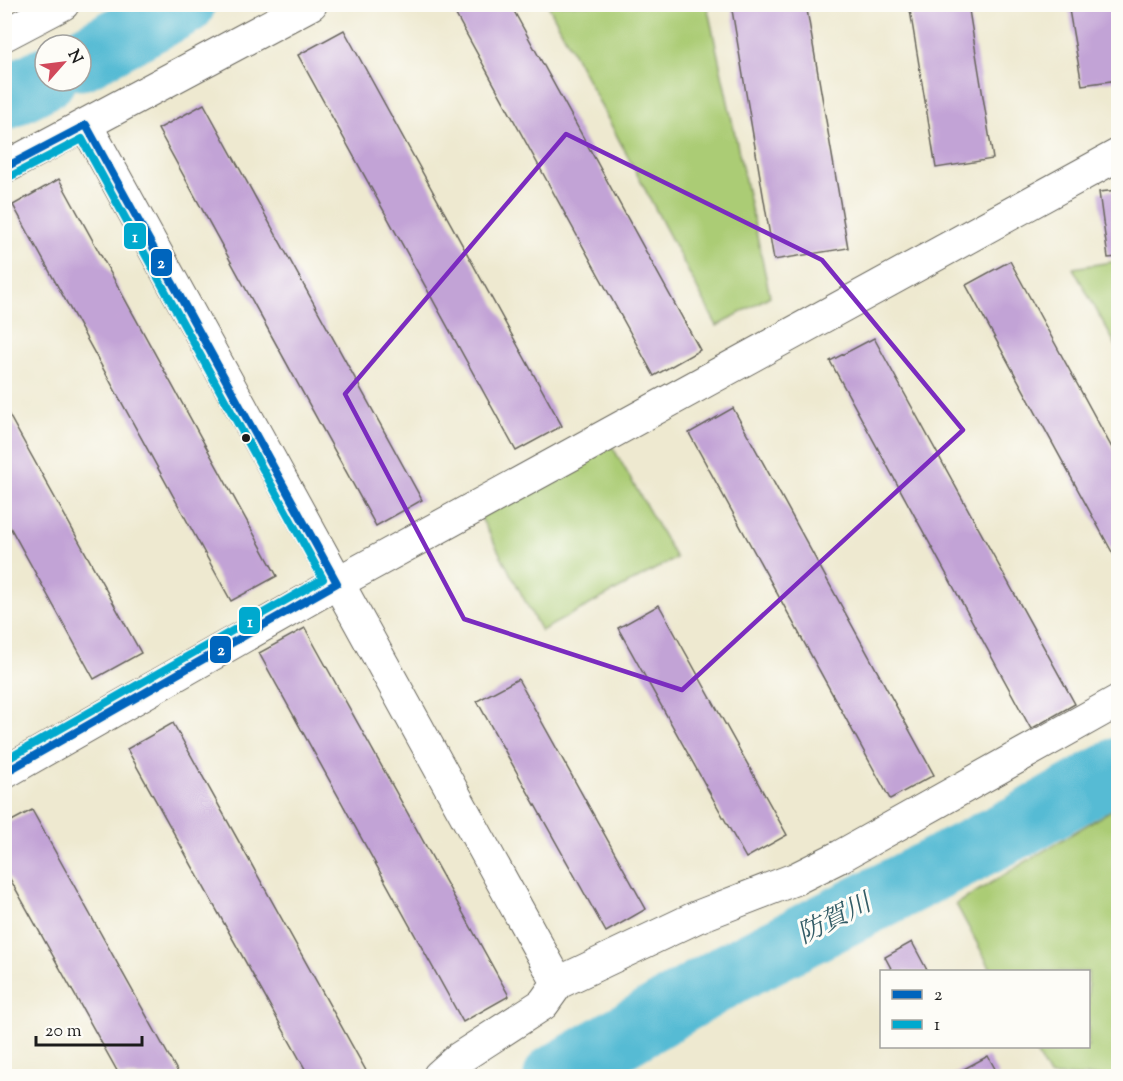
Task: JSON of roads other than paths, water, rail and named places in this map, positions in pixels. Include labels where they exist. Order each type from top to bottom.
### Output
[{"type":"street","points":[[4,35],[63,4]]},
{"type":"street","points":[[4,168],[311,4]]},
{"type":"street","points":[[86,125],[558,983]]},
{"type":"street","points":[[4,773],[337,583],[1119,154]]},
{"type":"street","points":[[439,1077],[458,1059],[543,1004],[558,983],[697,917],[795,879],[832,861],[1119,701]]},
{"type":"waterway","points":[[93,53],[184,4]]},
{"type":"waterway","points":[[4,99],[33,84]]},
{"type":"waterway","name":"防賀川","points":[[555,1076],[731,973],[1023,824],[1118,769]]}]
